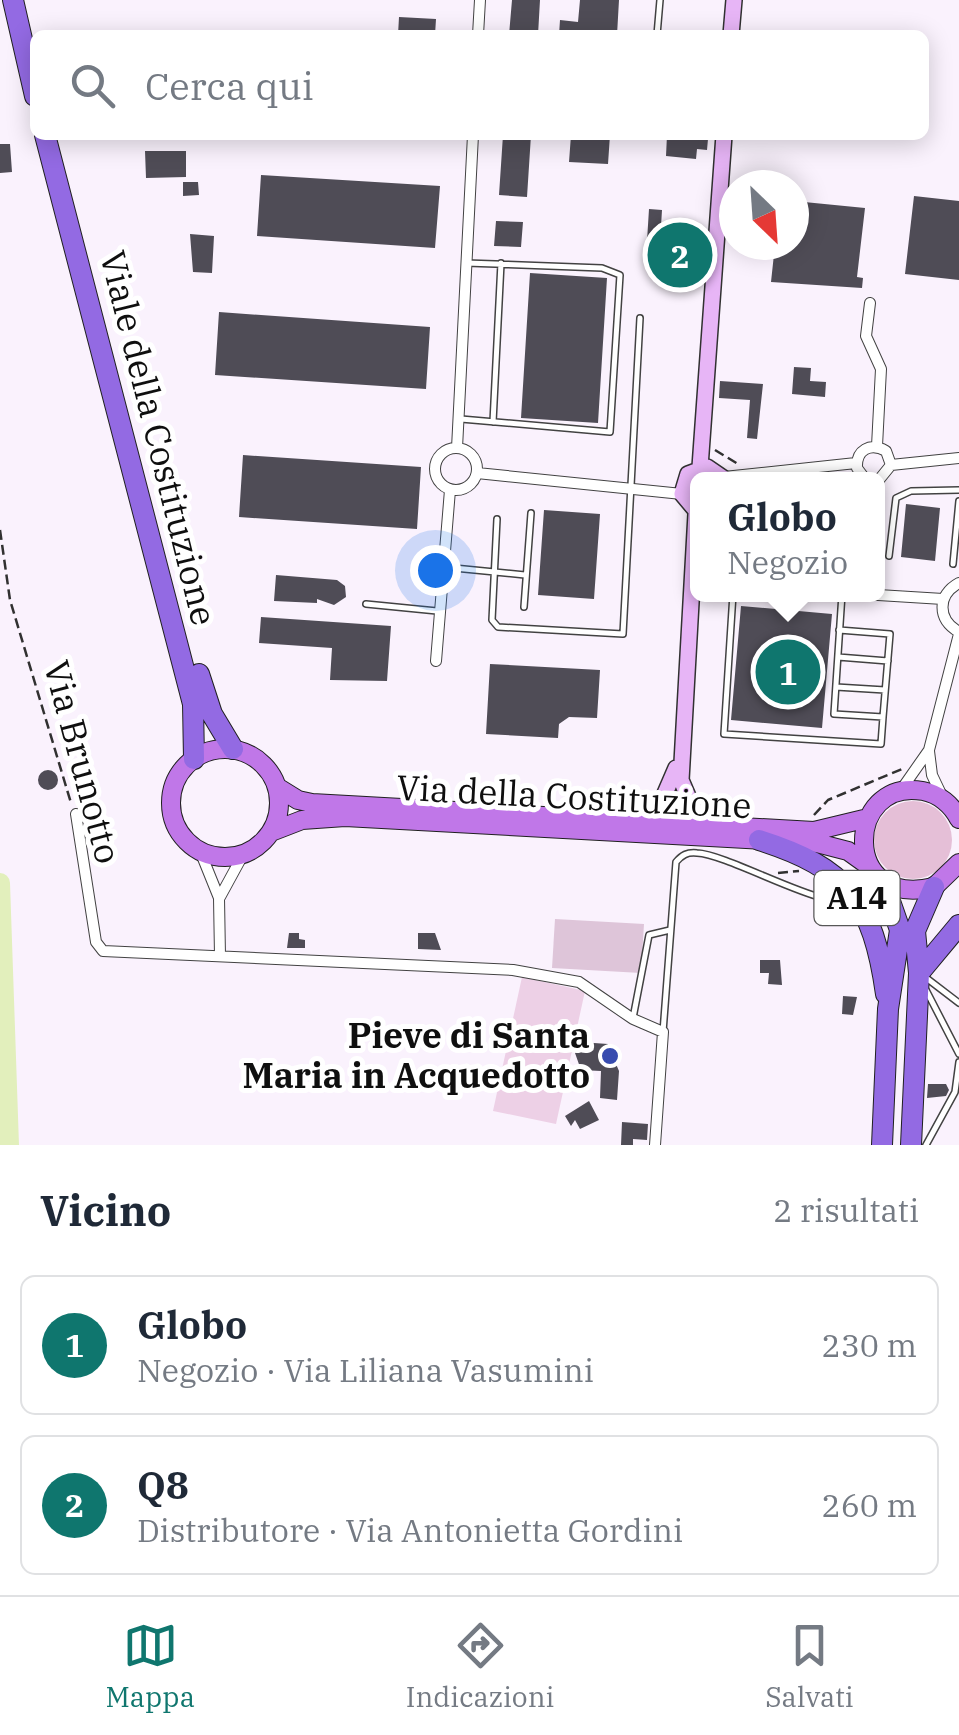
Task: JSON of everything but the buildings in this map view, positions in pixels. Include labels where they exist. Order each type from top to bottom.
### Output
[{"type":"highway","points":[[13,0],[30,74]]},
{"type":"highway","points":[[27,0],[34,30]]},
{"type":"highway","name":"Viale della Costituzione","points":[[46,140],[193,704],[194,759]]},
{"type":"highway","name":"Viale della Costituzione","points":[[61,140],[205,696],[233,749]]},
{"type":"highway","name":"A14","points":[[759,840],[813,859],[852,892],[866,913],[878,947],[888,1009],[882,1145]]},
{"type":"highway","points":[[876,874],[900,930],[888,1009]]},
{"type":"highway","points":[[919,973],[914,931],[934,887]]},
{"type":"highway","name":"A14","points":[[911,1145],[919,973],[959,925]]},
{"type":"main road","points":[[233,749],[264,765],[277,787],[280,806],[271,832],[244,854],[222,857],[200,851],[180,832],[171,807],[176,780],[194,759],[212,750],[233,749]]},
{"type":"main road","name":"Via della Costituzione","points":[[277,787],[298,800],[312,803],[814,831],[868,818]]},
{"type":"main road","points":[[876,874],[862,842],[868,818],[877,806],[898,793],[920,790],[946,802],[959,819]]},
{"type":"main road","name":"Via della Costituzione","points":[[271,832],[302,820],[345,817],[817,843],[848,851],[876,874],[916,892],[934,887]]},
{"type":"main road","points":[[934,887],[957,868]]},
{"type":"street","points":[[478,30],[480,0]]},
{"type":"street","points":[[732,30],[734,0]]},
{"type":"street","points":[[456,448],[473,140]]},
{"type":"street","points":[[700,467],[724,140]]},
{"type":"street","points":[[870,303],[866,336],[881,369],[877,446]]},
{"type":"street","points":[[856,463],[865,448],[877,446],[886,451],[891,464],[885,477]]},
{"type":"street","points":[[436,661],[450,490],[436,476],[436,463],[444,452],[456,448],[470,453],[477,473],[470,485],[450,490]]},
{"type":"street","points":[[891,464],[959,458]]},
{"type":"street","points":[[777,472],[856,463]]},
{"type":"street","points":[[856,463],[861,472]]},
{"type":"street","points":[[694,472],[700,467],[717,472]]},
{"type":"street","points":[[477,473],[682,494],[690,504]]},
{"type":"street","points":[[682,494],[684,480],[690,475]]},
{"type":"street","points":[[946,802],[932,776],[929,750],[959,633],[942,616],[942,600],[959,583]]},
{"type":"street","points":[[885,596],[942,600]]},
{"type":"street","points":[[693,602],[680,755],[684,795],[710,824]]},
{"type":"street","points":[[898,793],[929,750]]},
{"type":"street","points":[[638,820],[660,805],[668,793],[680,755]]},
{"type":"street","name":"Via Brunotto","points":[[76,814],[96,942],[103,950],[513,970],[580,982],[633,1019],[664,1032]]},
{"type":"street","points":[[200,851],[219,898],[220,956]]},
{"type":"street","points":[[219,898],[244,854]]},
{"type":"street","points":[[655,1145],[664,1032]]},
{"type":"lane","points":[[657,30],[660,0]]},
{"type":"lane","points":[[458,419],[610,432],[620,275],[602,268],[466,263]]},
{"type":"lane","points":[[493,422],[501,263]]},
{"type":"lane","points":[[497,518],[492,620],[498,627],[623,634],[640,318]]},
{"type":"lane","points":[[889,556],[896,498],[911,491],[959,490]]},
{"type":"lane","points":[[953,564],[959,500]]},
{"type":"lane","points":[[524,607],[531,513]]},
{"type":"lane","points":[[444,567],[526,576]]},
{"type":"lane","points":[[732,602],[724,734],[881,744],[890,634],[840,630]]},
{"type":"lane","points":[[842,602],[834,714],[883,718]]},
{"type":"lane","points":[[366,604],[440,611]]},
{"type":"lane","points":[[838,658],[888,661]]},
{"type":"lane","points":[[836,686],[885,690]]},
{"type":"lane","points":[[664,1032],[676,862],[690,853],[823,898]]},
{"type":"lane","points":[[633,1019],[649,935],[670,930]]},
{"type":"lane","points":[[919,973],[959,1004]]},
{"type":"lane","points":[[919,973],[959,1058],[955,1092],[926,1145]]},
{"type":"path","name":"Via Brunotto","points":[[0,530],[18,631],[76,814]]},
{"type":"shaded area","points":[[905,801],[921,801],[946,818],[952,840],[946,862],[935,873],[921,879],[905,879],[880,862],[874,848],[874,832],[891,807]]},
{"type":"shaded area","points":[[555,919],[644,924],[641,973],[552,968]]},
{"type":"shaded area","points":[[522,977],[585,991],[556,1124],[493,1111]]},
{"type":"waterway","points":[[0,883],[9,1145]]},
{"type":"place","name":"Q8","points":[[680,255]]},
{"type":"place","name":"Globo","points":[[788,672]]},
{"type":"place","name":"Pieve di Santa Maria in Acquedotto","points":[[610,1056]]}]
